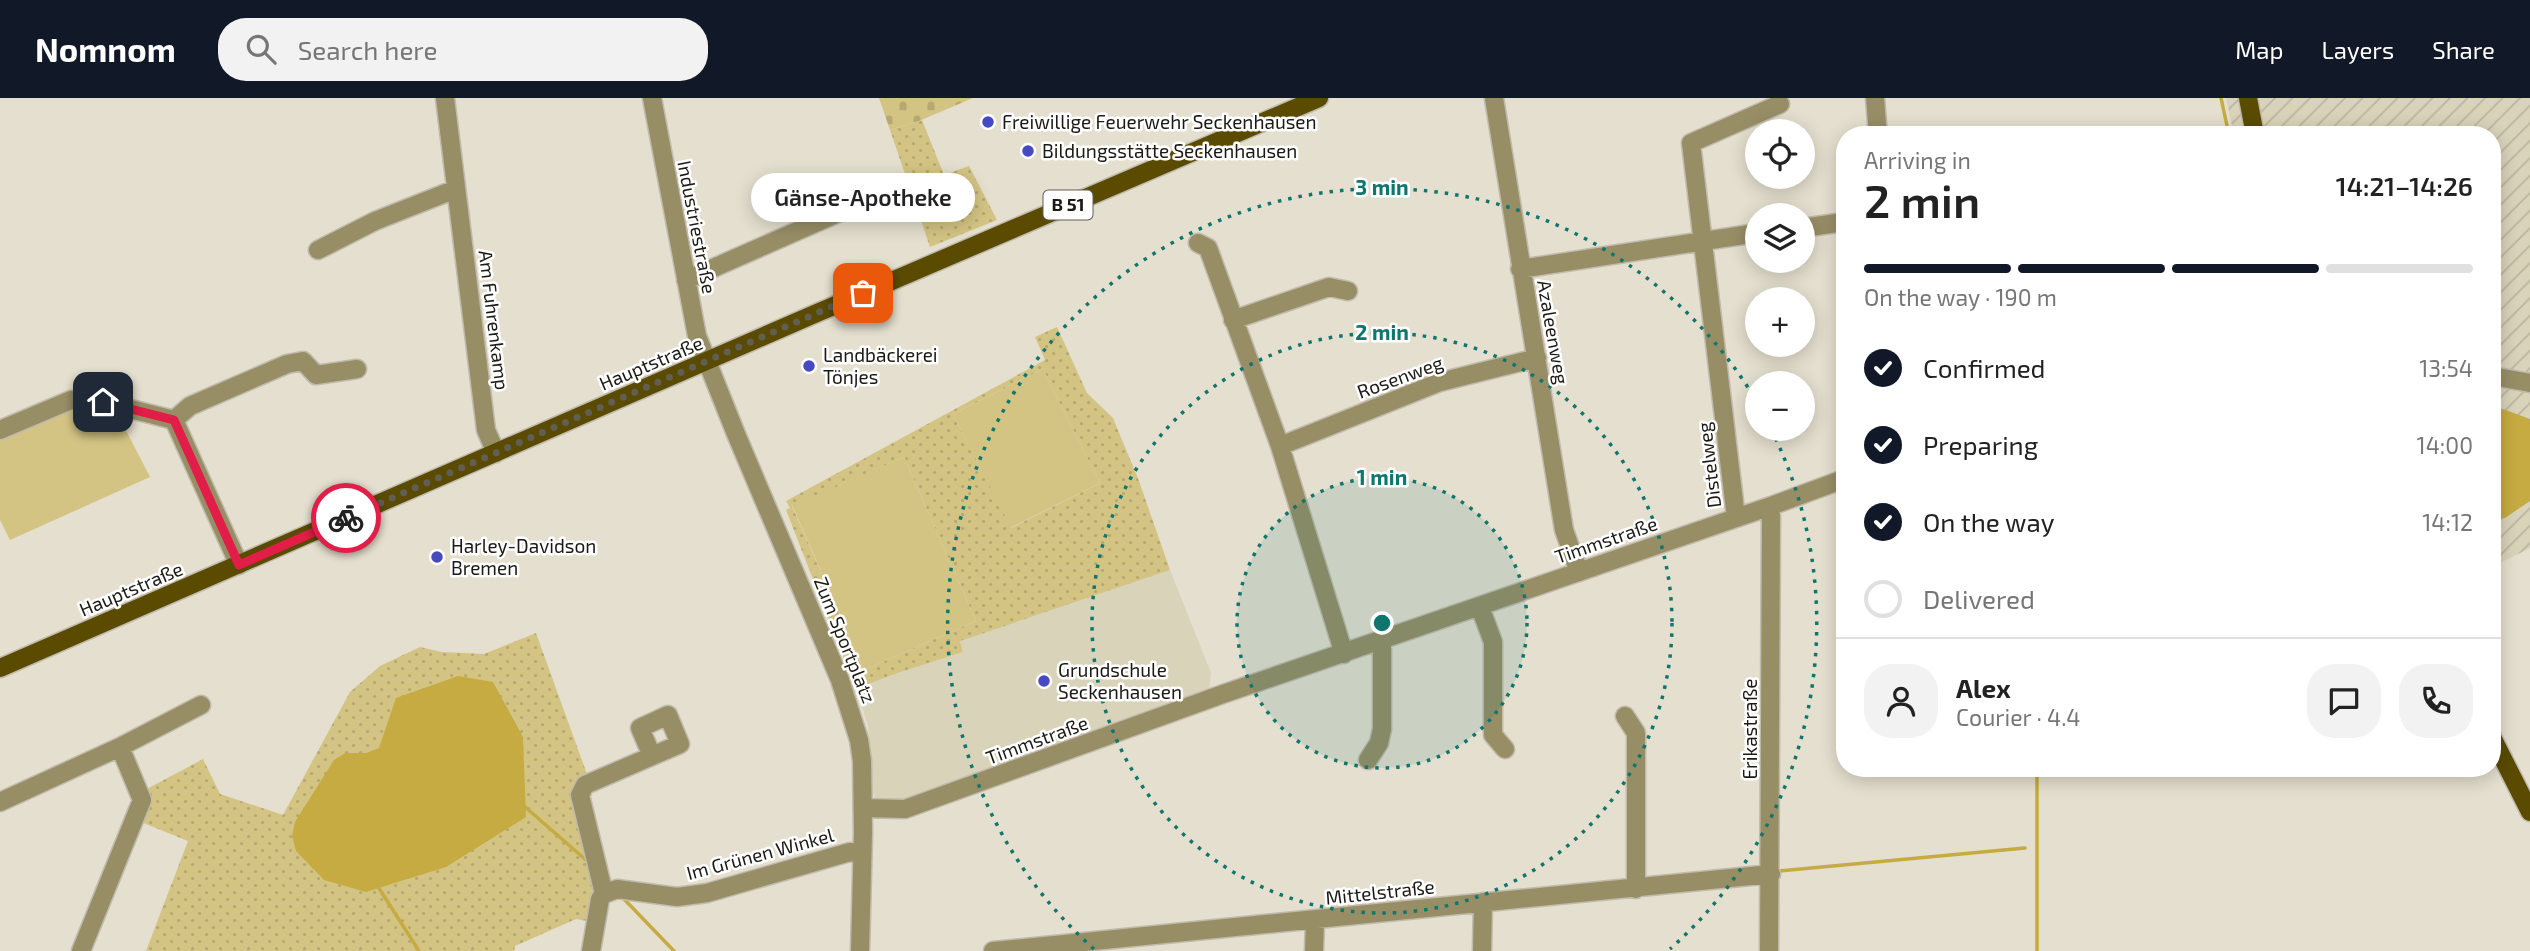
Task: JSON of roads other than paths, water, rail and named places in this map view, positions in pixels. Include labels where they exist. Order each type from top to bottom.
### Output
[{"type":"main road","name":"Hauptstraße","points":[[0,668],[1299,102],[1319,98]]},
{"type":"main road","points":[[2248,98],[2253,126]]},
{"type":"main road","points":[[2501,755],[2530,812]]},
{"type":"street","name":"Am Fuhrenkamp","points":[[445,98],[486,430],[496,453]]},
{"type":"street","name":"Industriestraße","points":[[652,98],[697,336],[706,362]]},
{"type":"street","name":"Azaleenweg","points":[[1494,98],[1564,530],[1579,572]]},
{"type":"street","points":[[1875,98],[1877,126]]},
{"type":"street","name":"Distelweg","points":[[1736,518],[1691,143],[1780,104]]},
{"type":"street","points":[[318,250],[376,221],[456,189]]},
{"type":"street","points":[[686,280],[845,210]]},
{"type":"street","points":[[1815,226],[1836,223]]},
{"type":"street","points":[[1520,269],[1745,235]]},
{"type":"street","points":[[1198,243],[1208,248],[1280,446],[1344,654]]},
{"type":"street","points":[[1233,320],[1329,287],[1348,291]]},
{"type":"street","name":"Rosenweg","points":[[1280,446],[1440,382],[1537,358]]},
{"type":"street","points":[[174,420],[190,406],[287,365],[303,361],[316,375],[357,369]]},
{"type":"street","name":"Zum Sportplatz","points":[[706,362],[851,709],[862,761],[860,951]]},
{"type":"street","points":[[2501,378],[2530,383]]},
{"type":"street","points":[[2501,388],[2530,392]]},
{"type":"street","points":[[0,430],[71,400],[103,402],[174,420]]},
{"type":"street","points":[[174,420],[239,565]]},
{"type":"street","name":"Timmstraße","points":[[863,808],[905,809],[1223,694],[1836,482]]},
{"type":"street","name":"Erikastraße","points":[[1769,951],[1771,506]]},
{"type":"street","points":[[1480,607],[1493,642],[1493,735],[1505,749]]},
{"type":"street","points":[[1368,760],[1379,743],[1382,729],[1382,641]]},
{"type":"street","points":[[0,802],[120,747],[201,705]]},
{"type":"street","points":[[1625,716],[1636,733],[1636,889]]},
{"type":"street","points":[[81,951],[142,800],[120,747]]},
{"type":"street","points":[[592,951],[600,899],[604,894],[580,795],[585,785],[652,756]]},
{"type":"street","name":"Im Grünen Winkel","points":[[604,894],[617,889],[677,897],[707,893],[850,852],[862,853]]},
{"type":"street","name":"Mittelstraße","points":[[993,951],[1771,874]]},
{"type":"street","points":[[1482,951],[1483,902]]},
{"type":"street","points":[[1314,951],[1315,920]]},
{"type":"waterway","points":[[2221,98],[2227,126]]},
{"type":"waterway","points":[[2037,777],[2037,951]]},
{"type":"waterway","points":[[524,806],[586,860]]},
{"type":"waterway","points":[[1779,871],[2025,848]]},
{"type":"waterway","points":[[377,885],[419,951]]},
{"type":"waterway","points":[[623,898],[674,951]]},
{"type":"place","name":"Freiwillige Feuerwehr Seckenhausen","points":[[988,122]]},
{"type":"place","name":"Bildungsstätte Seckenhausen","points":[[1028,151]]},
{"type":"place","name":"Gänse-Apotheke","points":[[863,293]]},
{"type":"place","name":"Landbäckerei Tönjes","points":[[809,366]]},
{"type":"place","name":"Harley-Davidson Bremen","points":[[437,557]]},
{"type":"place","name":"Grundschule Seckenhausen","points":[[1044,681]]}]
